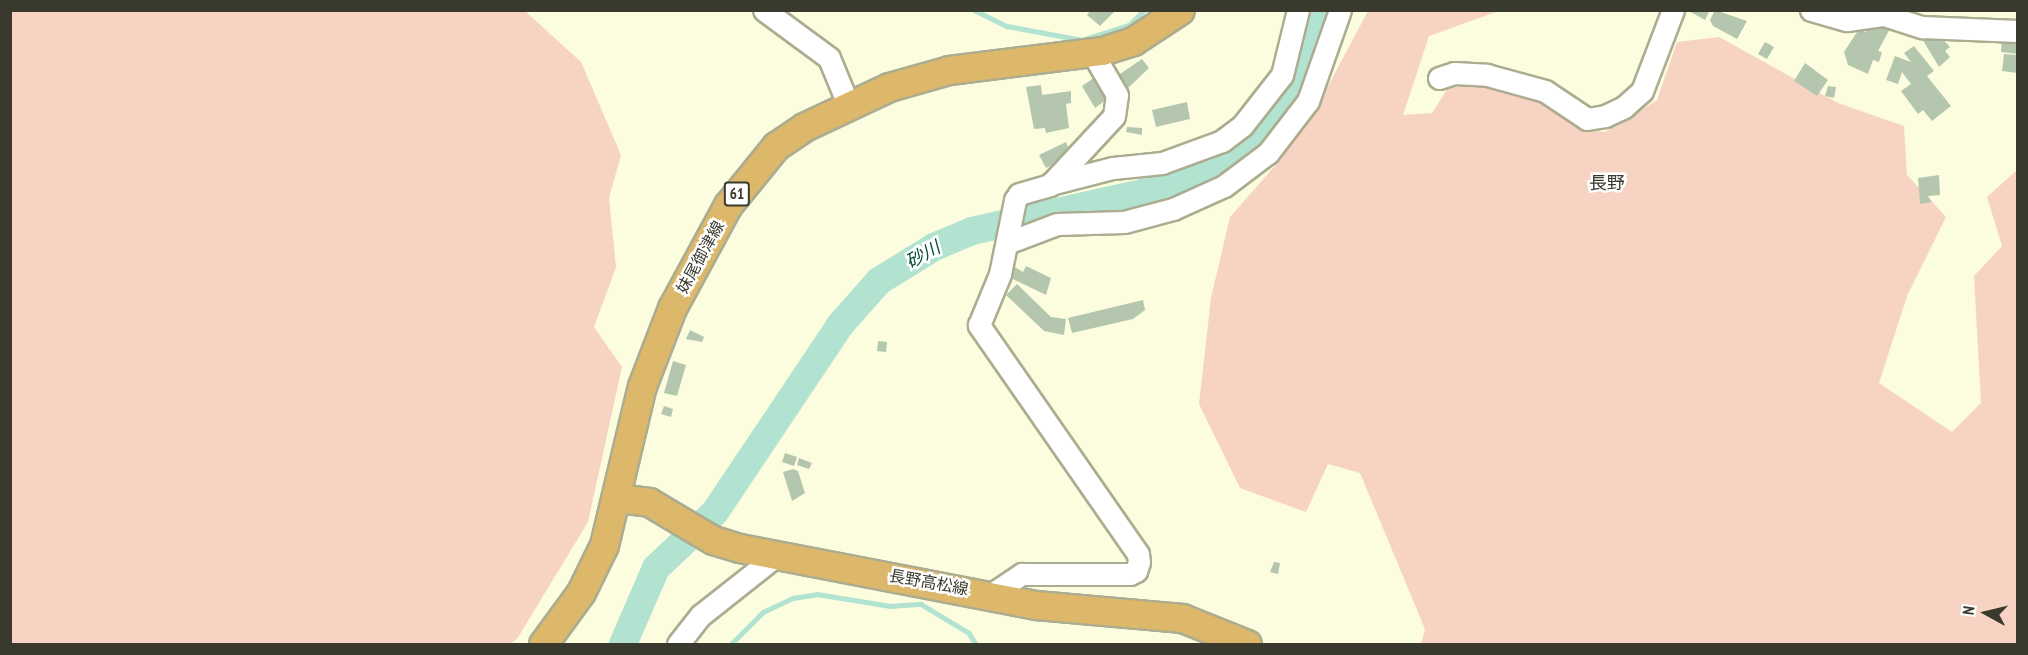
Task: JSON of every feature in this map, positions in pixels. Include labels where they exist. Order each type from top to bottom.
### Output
[{"type":"main road","name":"妹尾御津線","points":[[543,645],[595,566],[618,498],[650,361],[672,308],[728,205],[776,146],[848,104],[949,70],[1092,52],[1133,41],[1180,10]]},
{"type":"main road","name":"長野高松線","points":[[618,498],[649,502],[713,540],[777,555],[1036,604],[1182,618],[1247,645]]},
{"type":"street","points":[[764,10],[829,58],[848,104]]},
{"type":"street","points":[[992,594],[1022,574],[1130,574],[1137,571],[1139,562],[1138,554],[983,336],[979,325],[1000,274],[1015,200],[1020,194],[1050,185],[1113,168],[1162,163],[1222,141],[1242,126],[1282,75],[1298,10]]},
{"type":"street","points":[[1007,243],[1057,224],[1134,220],[1173,209],[1224,186],[1268,153],[1308,101],[1340,10]]},
{"type":"street","points":[[1438,78],[1454,73],[1486,75],[1545,91],[1587,118],[1605,116],[1624,107],[1642,90],[1673,10]]},
{"type":"street","points":[[1811,10],[1847,20],[1884,15],[1922,27],[2018,31]]},
{"type":"street","points":[[1050,185],[1114,116],[1117,94],[1092,52]]},
{"type":"street","points":[[678,645],[701,615],[777,555]]},
{"type":"shaded area","points":[[10,11],[525,11],[581,62],[621,155],[609,198],[616,267],[594,327],[622,367],[588,522],[517,639],[510,644],[11,644]]},
{"type":"shaded area","points":[[1368,11],[1499,11],[1429,36],[1403,115],[1432,113],[1448,88],[1480,85],[1541,103],[1581,129],[1605,132],[1657,100],[1677,42],[1719,37],[1838,103],[1904,126],[1907,175],[1946,217],[1907,296],[1879,383],[1952,432],[1981,403],[1974,276],[2002,246],[1987,197],[2017,170],[2017,644],[1421,644],[1425,629],[1360,473],[1328,464],[1306,512],[1240,488],[1199,404],[1211,298],[1230,217],[1282,158],[1319,103]]},
{"type":"building","points":[[1091,10],[1116,10],[1100,26],[1087,15]]},
{"type":"building","points":[[1687,10],[1710,10],[1705,20]]},
{"type":"building","points":[[1715,10],[1747,21],[1737,39],[1713,26],[1710,20]]},
{"type":"building","points":[[1868,25],[1892,25],[1878,51],[1882,52],[1879,62],[1873,60],[1868,74],[1848,65],[1844,52],[1859,29],[1866,32]]},
{"type":"building","points":[[1921,37],[1941,37],[1950,47],[1945,51],[1950,57],[1939,67]]},
{"type":"building","points":[[2002,40],[2018,41],[2018,54],[2001,52]]},
{"type":"building","points":[[1765,42],[1774,47],[1767,59],[1758,54]]},
{"type":"building","points":[[1914,46],[1934,71],[1927,76],[1951,106],[1932,121],[1923,110],[1918,114],[1901,91],[1911,84],[1902,72],[1898,84],[1886,80],[1895,56],[1911,62],[1904,53]]},
{"type":"building","points":[[2004,54],[2018,55],[2018,73],[2002,71]]},
{"type":"building","points":[[1142,59],[1149,68],[1125,91],[1114,78]]},
{"type":"building","points":[[1805,63],[1828,80],[1817,96],[1794,81]]},
{"type":"building","points":[[1095,77],[1110,97],[1095,108],[1082,86]]},
{"type":"building","points":[[1041,85],[1042,95],[1071,91],[1071,103],[1066,104],[1069,128],[1046,133],[1045,128],[1034,129],[1026,87]]},
{"type":"building","points":[[1828,86],[1836,87],[1834,98],[1825,96]]},
{"type":"building","points":[[1187,102],[1190,119],[1156,127],[1152,110]]},
{"type":"building","points":[[1127,127],[1142,128],[1142,135],[1126,132]]},
{"type":"building","points":[[1066,142],[1069,150],[1063,154],[1065,159],[1046,168],[1039,155]]},
{"type":"building","points":[[1939,175],[1940,195],[1928,196],[1932,202],[1920,204],[1918,178]]},
{"type":"building","points":[[1026,266],[1051,278],[1046,295],[1009,277],[1015,267],[1023,272]]},
{"type":"building","points":[[1017,284],[1051,317],[1066,319],[1064,335],[1044,331],[1006,295]]},
{"type":"building","points":[[1143,300],[1145,310],[1133,319],[1072,333],[1068,318]]},
{"type":"building","points":[[690,330],[704,337],[702,342],[686,339]]},
{"type":"building","points":[[878,341],[887,342],[886,352],[877,351]]},
{"type":"building","points":[[673,361],[686,365],[677,396],[664,393]]},
{"type":"building","points":[[664,406],[673,409],[671,417],[661,414]]},
{"type":"building","points":[[785,453],[797,457],[794,466],[782,462]]},
{"type":"building","points":[[799,458],[812,463],[809,469],[797,465]]},
{"type":"building","points":[[793,469],[798,471],[805,493],[792,501],[783,472]]},
{"type":"building","points":[[1274,562],[1280,563],[1278,574],[1270,572]]},
{"type":"waterway","points":[[974,10],[1007,26],[1082,40],[1129,25],[1144,10]]},
{"type":"waterway","name":"砂川","points":[[623,644],[656,568],[715,512],[840,325],[879,281],[934,247],[972,231],[1174,186],[1230,158],[1266,125],[1295,83],[1319,10]]},
{"type":"waterway","points":[[731,644],[763,612],[793,598],[817,594],[890,606],[921,604],[969,633],[976,644]]},
{"type":"district","name":"長野","points":[[1607,183]]}]
